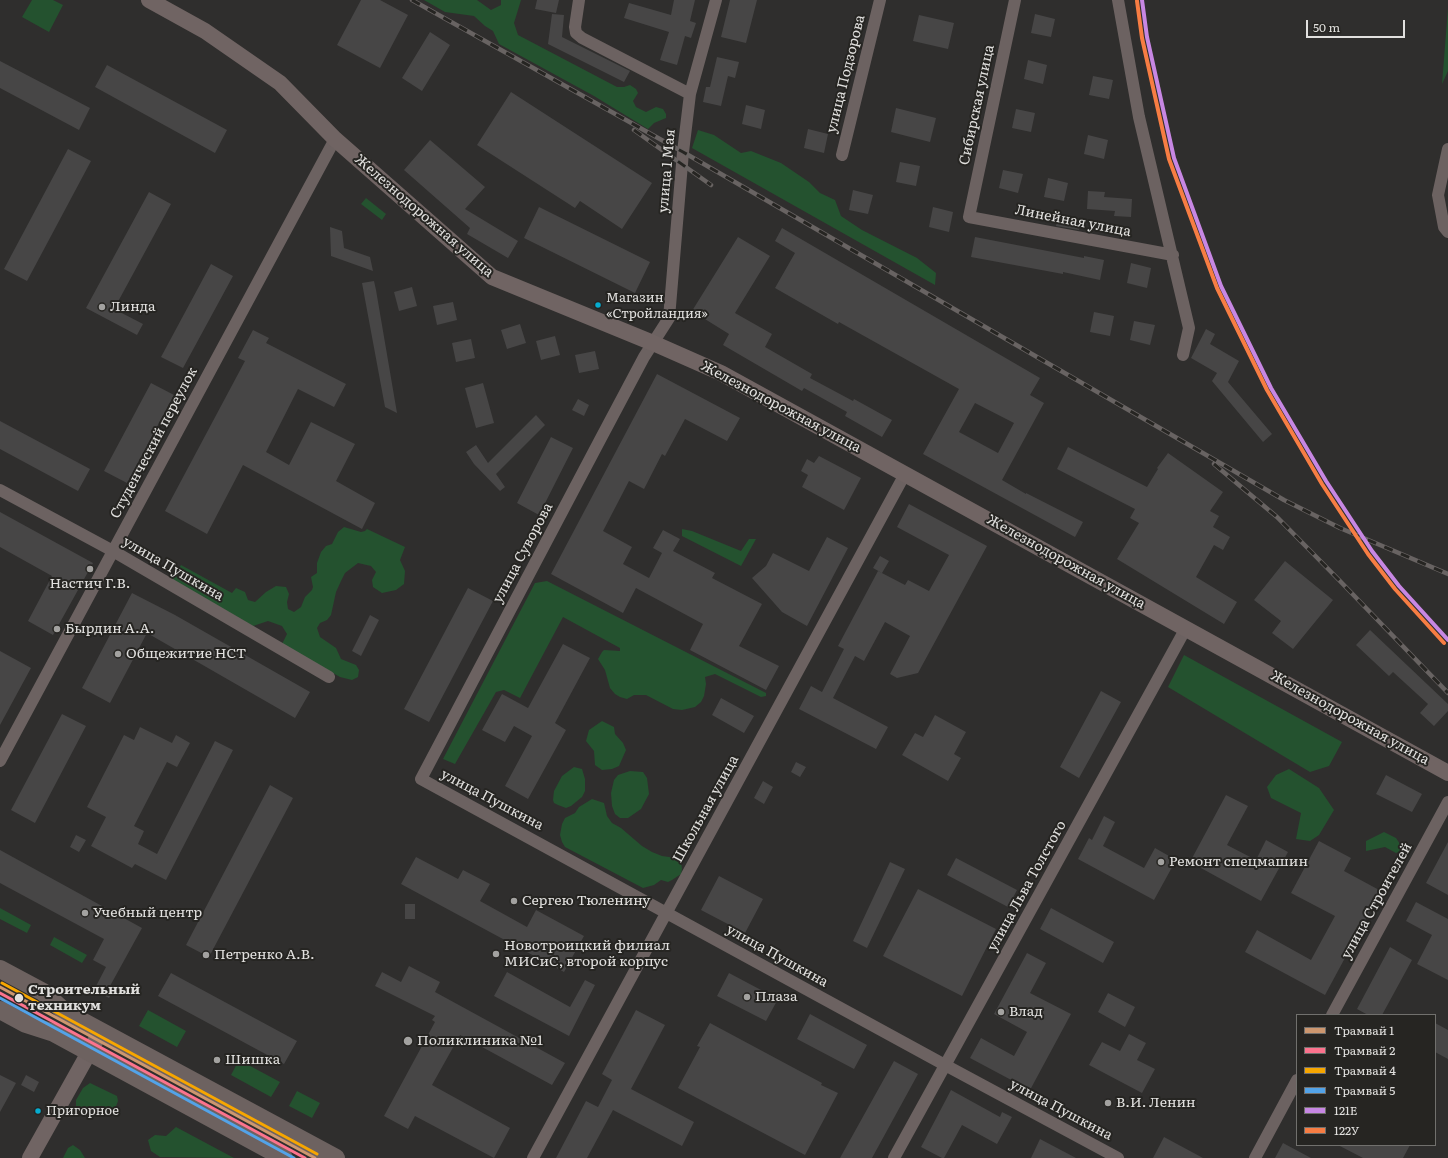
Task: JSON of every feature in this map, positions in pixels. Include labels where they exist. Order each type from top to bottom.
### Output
[{"type":"main road","name":"Железнодорожная улица","points":[[149,0],[205,32],[280,83],[335,139],[492,277],[654,343],[721,373],[1448,773]]},
{"type":"main road","points":[[0,969],[43,992],[65,1012],[336,1158]]},
{"type":"main road","points":[[0,1010],[26,1024],[54,1033],[284,1158]]},
{"type":"main road","points":[[30,1158],[101,1031]]},
{"type":"street","points":[[579,0],[574,26],[576,33],[582,38],[690,94]]},
{"type":"street","name":"улица 1 Мая","points":[[654,343],[670,318],[683,152],[690,94],[716,0]]},
{"type":"street","name":"улица Подзорова","points":[[842,155],[880,0]]},
{"type":"street","name":"Сибирская улица","points":[[969,217],[1015,0]]},
{"type":"street","points":[[1118,0],[1139,117],[1173,255],[1189,328],[1183,355]]},
{"type":"street","name":"Студенческий переулок","points":[[0,761],[335,139]]},
{"type":"street","points":[[1448,149],[1438,195],[1444,227],[1448,232]]},
{"type":"street","name":"Линейная улица","points":[[969,217],[1173,255]]},
{"type":"street","name":"улица Суворова","points":[[421,779],[600,438],[654,343]]},
{"type":"street","name":"Школьная улица","points":[[533,1158],[905,474]]},
{"type":"street","name":"улица Пушкина","points":[[0,490],[113,551],[329,677]]},
{"type":"street","name":"улица Льва Толстого","points":[[894,1158],[1186,628]]},
{"type":"street","name":"улица Пушкина","points":[[421,779],[1118,1158]]},
{"type":"street","name":"улица Строителей","points":[[1333,1014],[1448,802]]},
{"type":"street","points":[[1255,1158],[1296,1082]]},
{"type":"green space","points":[[32,0],[53,0],[63,5],[49,32],[22,17]]},
{"type":"green space","points":[[424,0],[477,0],[491,10],[501,5],[501,0],[521,0],[514,23],[518,35],[617,87],[630,85],[636,89],[638,93],[633,101],[636,107],[646,112],[656,107],[663,109],[666,114],[666,118],[654,123],[648,129],[594,96],[499,44],[493,31],[474,16],[445,12]]},
{"type":"green space","points":[[1448,8],[1448,71],[1442,84]]},
{"type":"green space","points":[[698,130],[714,135],[741,153],[751,151],[781,163],[809,182],[820,193],[835,200],[841,216],[862,230],[917,258],[936,273],[935,285],[692,148]]},
{"type":"green space","points":[[366,198],[386,214],[382,220],[361,204]]},
{"type":"green space","points":[[344,527],[361,532],[367,529],[405,547],[400,560],[405,571],[404,584],[396,590],[382,593],[373,587],[372,580],[376,572],[371,566],[358,563],[345,573],[336,592],[331,615],[327,620],[320,623],[317,628],[320,637],[336,648],[341,659],[356,665],[359,670],[358,677],[352,680],[340,677],[282,644],[287,634],[282,626],[268,621],[253,626],[172,580],[181,565],[232,593],[236,588],[245,592],[248,600],[255,602],[266,592],[276,586],[286,587],[289,594],[287,602],[288,609],[294,612],[301,607],[305,597],[312,590],[313,587],[311,577],[317,573],[317,563],[321,552],[326,546],[332,544],[338,532]]},
{"type":"green space","points":[[682,529],[692,531],[741,551],[749,539],[756,539],[741,566],[682,536]]},
{"type":"green space","points":[[547,581],[766,693],[766,696],[761,697],[715,674],[705,677],[706,684],[704,696],[701,702],[695,707],[682,710],[673,709],[646,695],[634,695],[627,699],[620,697],[610,688],[605,670],[598,659],[604,650],[620,651],[620,648],[563,617],[520,698],[504,690],[496,692],[455,764],[443,759],[535,583]]},
{"type":"green space","points":[[1184,655],[1342,742],[1329,766],[1310,772],[1168,687]]},
{"type":"green space","points":[[602,721],[614,727],[615,734],[623,743],[626,750],[619,766],[612,769],[602,770],[595,765],[594,751],[586,741],[589,730]]},
{"type":"green space","points":[[574,767],[582,769],[585,779],[585,791],[582,797],[566,808],[554,803],[554,791],[562,776]]},
{"type":"green space","points":[[1289,769],[1319,788],[1334,810],[1319,835],[1310,841],[1296,839],[1301,813],[1271,798],[1267,787],[1276,775]]},
{"type":"green space","points":[[630,771],[643,772],[647,778],[649,794],[641,809],[628,818],[620,818],[615,814],[612,806],[611,793],[614,780],[618,775]]},
{"type":"green space","points":[[592,799],[604,803],[607,816],[612,823],[621,828],[642,846],[662,856],[676,858],[681,862],[681,874],[668,882],[661,880],[654,885],[643,888],[565,847],[560,835],[565,818],[575,813],[579,807]]},
{"type":"green space","points":[[1384,832],[1396,838],[1404,850],[1396,853],[1385,847],[1366,851],[1366,841]]},
{"type":"green space","points":[[0,908],[31,925],[27,933],[0,919]]},
{"type":"green space","points":[[54,937],[87,955],[82,963],[50,945]]},
{"type":"green space","points":[[148,1010],[186,1031],[177,1047],[139,1026]]},
{"type":"green space","points":[[239,1060],[280,1082],[271,1097],[231,1075]]},
{"type":"green space","points":[[90,1083],[117,1096],[118,1101],[115,1109],[92,1113],[76,1107],[76,1100],[83,1088]]},
{"type":"green space","points":[[297,1091],[320,1103],[312,1118],[289,1106]]},
{"type":"green space","points":[[176,1127],[234,1158],[160,1157],[151,1151],[148,1140],[155,1135],[166,1136]]},
{"type":"green space","points":[[73,1145],[80,1150],[85,1158],[63,1158],[68,1148]]},
{"type":"building","points":[[361,0],[380,0],[408,15],[380,68],[337,45]]},
{"type":"building","points":[[537,0],[559,0],[556,13],[535,9]]},
{"type":"building","points":[[674,0],[695,0],[690,21],[696,23],[691,38],[685,36],[677,65],[660,60],[669,32],[624,18],[629,3],[671,15]]},
{"type":"building","points":[[730,0],[757,0],[746,43],[721,37]]},
{"type":"building","points":[[552,14],[564,15],[562,37],[630,71],[624,82],[548,44]]},
{"type":"building","points":[[1035,14],[1055,19],[1051,37],[1031,33]]},
{"type":"building","points":[[919,15],[954,23],[948,49],[913,41]]},
{"type":"building","points":[[430,32],[450,45],[422,91],[402,78]]},
{"type":"building","points":[[717,57],[739,62],[735,78],[728,76],[721,106],[703,102],[706,87],[710,87]]},
{"type":"building","points":[[1028,60],[1047,65],[1043,84],[1024,79]]},
{"type":"building","points":[[0,61],[90,108],[79,130],[0,88]]},
{"type":"building","points":[[107,65],[227,130],[215,153],[95,87]]},
{"type":"building","points":[[1093,76],[1113,80],[1109,99],[1089,95]]},
{"type":"building","points":[[511,92],[652,183],[622,229],[580,201],[575,208],[477,145]]},
{"type":"building","points":[[746,105],[765,110],[761,129],[742,124]]},
{"type":"building","points":[[896,108],[936,118],[930,142],[891,132]]},
{"type":"building","points":[[1016,109],[1035,113],[1031,132],[1012,128]]},
{"type":"building","points":[[808,129],[828,134],[824,153],[804,148]]},
{"type":"building","points":[[1088,135],[1108,140],[1104,159],[1084,154]]},
{"type":"building","points":[[430,140],[485,187],[465,209],[518,241],[508,258],[467,234],[470,228],[404,170]]},
{"type":"building","points":[[68,149],[91,161],[27,281],[4,269]]},
{"type":"building","points":[[900,162],[920,166],[916,186],[896,182]]},
{"type":"building","points":[[1003,170],[1023,174],[1018,193],[999,188]]},
{"type":"building","points":[[1048,178],[1068,183],[1064,201],[1044,197]]},
{"type":"building","points":[[853,190],[873,195],[868,214],[849,210]]},
{"type":"building","points":[[1088,191],[1105,192],[1104,197],[1132,199],[1131,217],[1114,216],[1115,211],[1087,209]]},
{"type":"building","points":[[149,192],[171,204],[114,309],[143,324],[137,335],[86,308]]},
{"type":"building","points":[[539,207],[650,262],[635,293],[524,238]]},
{"type":"building","points":[[933,207],[953,212],[949,232],[929,227]]},
{"type":"building","points":[[1058,217],[1080,222],[1079,230],[1056,226]]},
{"type":"building","points":[[330,227],[342,231],[344,248],[370,257],[373,271],[331,256]]},
{"type":"building","points":[[782,228],[1040,378],[1030,395],[1044,403],[1002,480],[1026,494],[1083,522],[1075,537],[923,454],[959,389],[839,322],[838,324],[775,288],[795,253],[775,241]],"holes":[[[975,403],[1014,423],[998,453],[959,432]]]},
{"type":"building","points":[[738,237],[770,256],[735,313],[772,334],[765,347],[812,374],[810,378],[853,401],[854,399],[892,420],[882,437],[845,416],[847,412],[804,388],[802,391],[723,345],[729,334],[692,311]]},
{"type":"building","points":[[975,237],[1084,258],[1084,256],[1104,260],[1100,280],[1063,272],[1063,274],[971,257]]},
{"type":"building","points":[[1131,263],[1151,268],[1147,288],[1127,283]]},
{"type":"building","points":[[211,264],[233,276],[183,368],[161,357]]},
{"type":"building","points":[[374,281],[397,413],[385,407],[362,283]]},
{"type":"building","points":[[412,287],[417,306],[399,311],[394,292]]},
{"type":"building","points":[[453,302],[457,320],[437,325],[433,306]]},
{"type":"building","points":[[1094,312],[1114,316],[1110,336],[1090,332]]},
{"type":"building","points":[[1134,321],[1155,325],[1150,345],[1130,340]]},
{"type":"building","points":[[520,324],[526,343],[507,349],[501,330]]},
{"type":"building","points":[[1206,329],[1215,334],[1210,344],[1239,361],[1228,382],[1272,434],[1263,442],[1212,381],[1217,373],[1191,358]]},
{"type":"building","points":[[253,330],[269,338],[266,343],[346,384],[334,407],[298,389],[266,452],[289,465],[311,422],[355,444],[336,481],[375,503],[362,529],[243,465],[207,534],[165,511],[245,361],[238,358]]},
{"type":"building","points":[[555,336],[560,355],[541,360],[536,341]]},
{"type":"building","points":[[471,339],[475,358],[456,362],[452,343]]},
{"type":"building","points":[[595,351],[599,369],[579,373],[575,355]]},
{"type":"building","points":[[657,374],[740,418],[727,441],[685,419],[665,456],[662,454],[644,489],[629,481],[603,531],[632,547],[623,564],[649,578],[662,553],[653,548],[663,530],[680,539],[673,551],[715,573],[712,578],[762,604],[739,646],[779,666],[766,690],[690,650],[703,624],[636,588],[623,613],[551,574]]},
{"type":"building","points":[[151,383],[174,395],[127,483],[104,471]]},
{"type":"building","points":[[483,383],[494,423],[476,428],[465,388]]},
{"type":"building","points":[[578,399],[589,405],[584,416],[572,410]]},
{"type":"building","points":[[536,415],[545,425],[496,474],[505,487],[500,491],[474,464],[466,452],[476,445],[488,463]]},
{"type":"building","points":[[0,421],[90,469],[78,491],[0,449]]},
{"type":"building","points":[[551,437],[573,448],[539,515],[517,503]]},
{"type":"building","points":[[1068,447],[1147,487],[1158,469],[1157,468],[1168,453],[1223,492],[1210,511],[1219,516],[1213,527],[1230,537],[1223,550],[1214,545],[1196,577],[1237,602],[1224,624],[1117,559],[1139,523],[1130,518],[1135,509],[1057,469]]},
{"type":"building","points":[[819,456],[861,478],[844,510],[802,487],[808,475],[801,471],[807,459],[814,463]]},
{"type":"building","points":[[909,504],[987,546],[918,673],[897,678],[890,674],[910,636],[885,622],[864,661],[855,656],[833,698],[888,727],[876,749],[799,709],[811,686],[822,692],[844,649],[838,646],[878,571],[905,585],[908,580],[929,591],[949,555],[897,527]]},
{"type":"building","points":[[0,512],[93,563],[53,635],[28,621],[52,576],[0,547]]},
{"type":"building","points":[[827,537],[848,548],[807,626],[782,612],[752,578],[766,566],[773,553],[809,571]]},
{"type":"building","points":[[880,556],[889,561],[882,573],[873,568]]},
{"type":"building","points":[[1285,561],[1333,600],[1293,649],[1272,633],[1281,621],[1254,600]]},
{"type":"building","points":[[468,588],[493,601],[429,722],[404,709]]},
{"type":"building","points":[[132,593],[175,615],[310,692],[295,718],[147,633],[110,703],[82,688]]},
{"type":"building","points":[[370,615],[379,620],[361,656],[352,651]]},
{"type":"building","points":[[1370,630],[1448,704],[1448,711],[1434,726],[1420,713],[1428,704],[1393,672],[1389,676],[1356,645]]},
{"type":"building","points":[[563,644],[590,658],[555,723],[566,730],[528,799],[505,786],[532,736],[514,726],[505,742],[482,730],[502,694],[528,708]]},
{"type":"building","points":[[0,651],[31,668],[0,725]]},
{"type":"building","points":[[1101,691],[1121,702],[1079,778],[1060,767]]},
{"type":"building","points":[[721,698],[754,716],[744,733],[712,715]]},
{"type":"building","points":[[62,714],[86,726],[35,823],[11,810]]},
{"type":"building","points":[[935,715],[966,732],[954,754],[961,758],[948,781],[902,755],[915,733],[923,737]]},
{"type":"building","points":[[140,727],[172,743],[176,735],[190,743],[177,767],[167,762],[134,826],[144,831],[138,844],[157,854],[215,741],[233,750],[166,880],[135,864],[132,868],[91,846],[106,817],[87,807],[124,735],[134,740]]},
{"type":"building","points":[[796,762],[806,767],[800,777],[791,772]]},
{"type":"building","points":[[1386,775],[1422,794],[1412,812],[1376,794]]},
{"type":"building","points":[[763,781],[773,787],[764,804],[754,798]]},
{"type":"building","points":[[270,785],[293,798],[209,957],[186,945]]},
{"type":"building","points":[[1226,795],[1248,806],[1227,845],[1256,860],[1266,840],[1288,852],[1261,901],[1190,862]]},
{"type":"building","points":[[1104,816],[1115,822],[1103,846],[1144,868],[1155,848],[1176,860],[1154,900],[1078,859],[1089,838],[1092,840]]},
{"type":"building","points":[[76,835],[86,840],[79,852],[70,847]]},
{"type":"building","points":[[1319,841],[1351,858],[1344,871],[1381,891],[1325,995],[1245,952],[1257,930],[1311,960],[1335,916],[1291,893]]},
{"type":"building","points":[[1448,842],[1448,895],[1426,883]]},
{"type":"building","name":"Учебный центр","points":[[0,850],[142,928],[110,986],[114,989],[109,998],[94,990],[106,967],[93,960],[104,939],[0,883]]},
{"type":"building","points":[[416,857],[458,879],[463,870],[490,884],[480,901],[527,927],[536,910],[584,936],[564,972],[401,884]]},
{"type":"building","points":[[956,858],[1017,890],[1008,907],[947,875]]},
{"type":"building","points":[[890,862],[905,869],[867,948],[853,941]]},
{"type":"building","points":[[719,876],[763,899],[745,933],[701,910]]},
{"type":"building","points":[[918,889],[996,929],[962,996],[883,956]]},
{"type":"building","points":[[1416,902],[1448,919],[1448,980],[1417,964],[1432,935],[1406,921]]},
{"type":"building","points":[[405,904],[415,904],[415,919],[405,919]]},
{"type":"building","points":[[1051,908],[1114,942],[1103,963],[1040,929]]},
{"type":"building","points":[[1390,947],[1412,960],[1383,1014],[1366,1014],[1357,1009]]},
{"type":"building","points":[[1027,953],[1046,963],[1030,993],[1071,1014],[1030,1090],[970,1058],[981,1038],[1014,1056],[1027,1032],[994,1014]]},
{"type":"building","points":[[409,966],[440,982],[435,992],[565,1063],[552,1085],[460,1035],[432,1085],[510,1128],[494,1158],[415,1116],[408,1129],[384,1116],[435,1022],[432,1020],[435,1016],[375,986],[382,972],[401,982]]},
{"type":"building","points":[[507,972],[570,1007],[585,980],[595,985],[569,1036],[494,996]]},
{"type":"building","points":[[171,973],[297,1041],[284,1064],[158,996]]},
{"type":"building","name":"Плаза","points":[[729,973],[778,999],[766,1021],[717,996]]},
{"type":"building","points":[[1108,993],[1135,1007],[1125,1027],[1098,1012]]},
{"type":"building","points":[[636,1010],[665,1025],[631,1089],[694,1122],[682,1146],[613,1110],[587,1158],[556,1158],[586,1101],[598,1107],[612,1080],[602,1074]]},
{"type":"building","points":[[810,1014],[867,1045],[854,1069],[797,1039]]},
{"type":"building","points":[[710,1023],[838,1093],[805,1155],[678,1088],[700,1047],[697,1046]]},
{"type":"building","points":[[1436,1024],[1448,1030],[1448,1059],[1436,1053]]},
{"type":"building","points":[[1129,1034],[1146,1043],[1137,1060],[1155,1069],[1142,1093],[1089,1065],[1102,1042],[1120,1051]]},
{"type":"building","points":[[894,1061],[918,1074],[872,1158],[840,1158]]},
{"type":"building","points":[[0,1075],[16,1083],[0,1112]]},
{"type":"building","points":[[26,1075],[39,1082],[34,1092],[21,1085]]},
{"type":"building","points":[[951,1090],[1000,1117],[1002,1112],[1012,1117],[997,1144],[962,1125],[944,1158],[921,1147]]},
{"type":"building","points":[[1164,1137],[1203,1158],[1153,1158]]},
{"type":"building","points":[[1040,1139],[1076,1158],[1031,1158]]},
{"type":"building","points":[[1283,1143],[1311,1158],[1275,1158]]},
{"type":"building","points":[[1340,1146],[1409,1146],[1403,1158],[1363,1158]]},
{"type":"railway","points":[[412,0],[683,152],[1284,500],[1340,528],[1448,574]]},
{"type":"railway","points":[[634,130],[711,185]]},
{"type":"railway","points":[[1214,464],[1277,517],[1448,693]]},
{"type":"tram line","name":"4","points":[[2,983],[317,1154]]},
{"type":"tram line","name":"1","points":[[0,987],[315,1158]]},
{"type":"tram line","name":"2","points":[[0,993],[305,1158]]},
{"type":"tram line","name":"5","points":[[0,998],[294,1158]]},
{"type":"transit line","name":"121Е","points":[[1142,0],[1147,37],[1174,158],[1221,286],[1271,388],[1326,481],[1372,551],[1399,586],[1448,640]]},
{"type":"transit line","name":"122У","points":[[1137,1],[1142,38],[1169,159],[1217,288],[1267,390],[1322,484],[1368,554],[1395,589],[1444,643]]},
{"type":"place","name":"Магазин «Стройландия»","points":[[598,305]]},
{"type":"place","name":"Линда","points":[[102,307]]},
{"type":"place","name":"Настич Г.В.","points":[[90,569]]},
{"type":"place","name":"Бырдин А.А.","points":[[57,629]]},
{"type":"place","name":"Общежитие НСТ","points":[[118,654]]},
{"type":"place","name":"Ремонт спецмашин","points":[[1161,862]]},
{"type":"place","name":"Сергею Тюленину","points":[[514,901]]},
{"type":"place","name":"Учебный центр","points":[[85,913]]},
{"type":"place","name":"Новотроицкий филиал МИСиС, второй корпус","points":[[496,954]]},
{"type":"place","name":"Петренко А.В.","points":[[206,955]]},
{"type":"place","name":"Плаза","points":[[747,997]]},
{"type":"place","name":"Строительный техникум","points":[[19,998]]},
{"type":"place","name":"Влад","points":[[1001,1012]]},
{"type":"place","name":"Поликлиника №1","points":[[408,1041]]},
{"type":"place","name":"Шишка","points":[[217,1060]]},
{"type":"place","name":"В.И. Ленин","points":[[1108,1103]]},
{"type":"place","name":"Пригорное","points":[[38,1111]]}]
